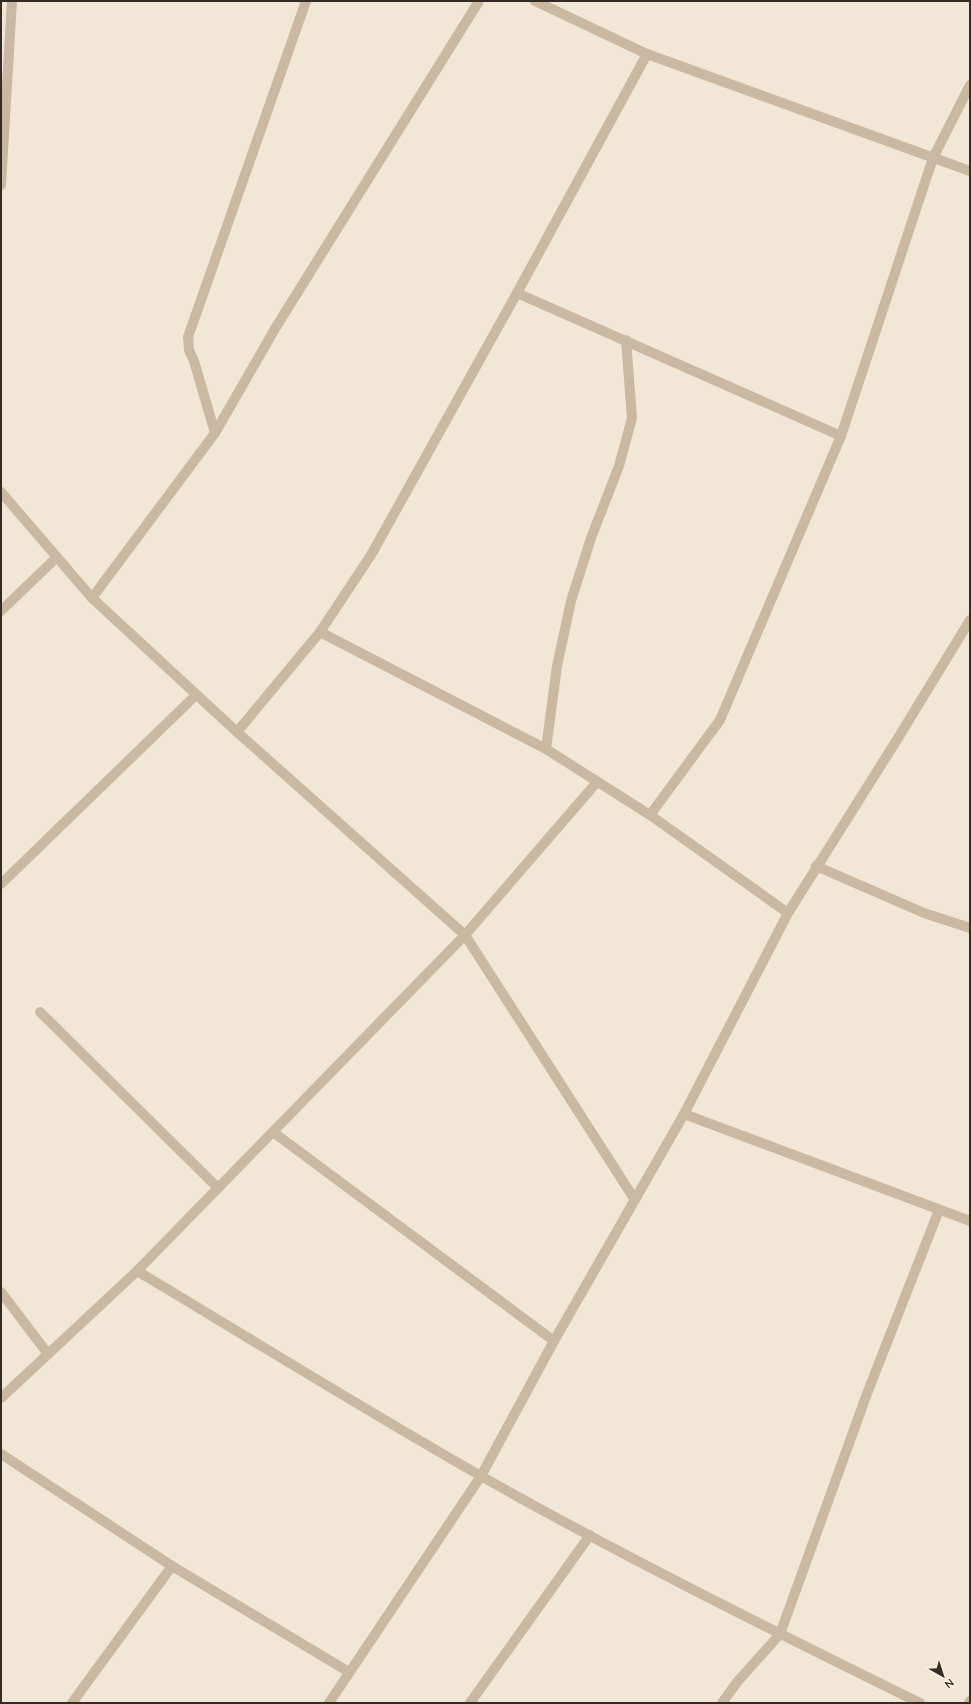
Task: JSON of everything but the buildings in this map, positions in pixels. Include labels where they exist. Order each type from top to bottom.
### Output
[{"type":"street","points":[[1,185],[5,64],[12,1]]},
{"type":"street","points":[[215,434],[194,361],[189,350],[188,337],[306,1]]},
{"type":"street","points":[[92,598],[215,434],[276,327],[479,1]]},
{"type":"street","points":[[535,1],[647,54],[970,171]]},
{"type":"street","points":[[237,732],[320,632],[371,555],[518,293],[647,54]]},
{"type":"street","points":[[650,815],[720,720],[841,436],[933,158],[970,85]]},
{"type":"street","points":[[518,293],[841,436]]},
{"type":"street","points":[[546,749],[557,666],[571,601],[591,538],[619,466],[632,418],[626,340]]},
{"type":"street","points":[[1,492],[92,598],[196,695],[465,935],[635,1200]]},
{"type":"street","points":[[1,611],[57,557]]},
{"type":"street","points":[[329,1703],[481,1476],[554,1341],[684,1114],[788,913],[970,620]]},
{"type":"street","points":[[320,632],[546,749],[650,815],[788,913]]},
{"type":"street","points":[[1,884],[196,695]]},
{"type":"street","points":[[1,1398],[137,1271],[465,935],[597,782]]},
{"type":"street","points":[[816,866],[924,913],[970,928]]},
{"type":"street","points":[[40,1012],[218,1188]]},
{"type":"street","points":[[684,1114],[970,1221]]},
{"type":"street","points":[[273,1132],[554,1341]]},
{"type":"street","points":[[722,1703],[738,1681],[780,1634],[868,1391],[939,1210]]},
{"type":"street","points":[[137,1271],[481,1476],[590,1535],[780,1634],[920,1703]]},
{"type":"street","points":[[1,1292],[48,1354]]},
{"type":"street","points":[[1,1454],[172,1566],[349,1672]]},
{"type":"street","points":[[470,1703],[590,1535]]},
{"type":"street","points":[[72,1703],[172,1566]]}]
